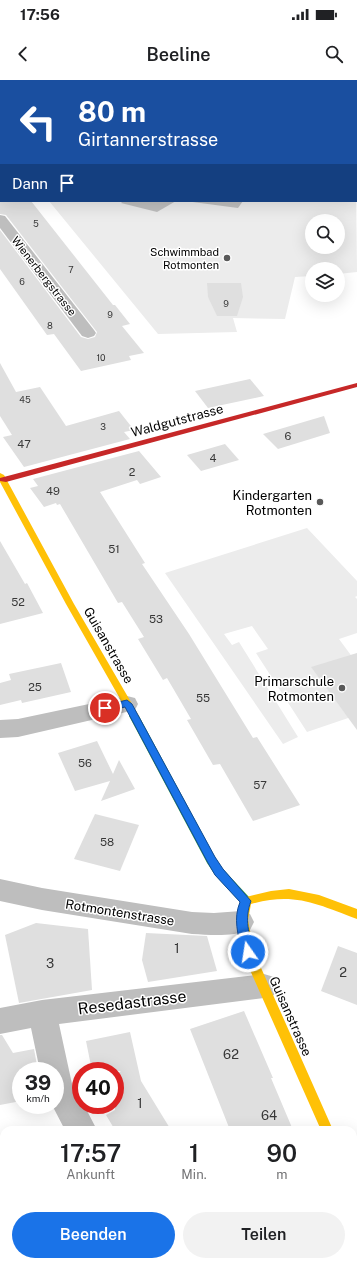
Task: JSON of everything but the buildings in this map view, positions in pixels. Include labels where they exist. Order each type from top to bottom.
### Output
[{"type":"street","name":"Wienerbergstrasse","points":[[0,219],[88,333]]},
{"type":"street","name":"Waldgutstrasse","points":[[1,477],[357,385]]},
{"type":"street","name":"Guisanstrasse","points":[[1,477],[70,604],[127,704],[211,860],[243,911],[248,952],[325,1126]]},
{"type":"street","points":[[0,729],[18,728],[127,704]]},
{"type":"street","name":"Rotmontenstrasse","points":[[0,890],[42,899],[192,923],[214,924],[243,911]]},
{"type":"street","points":[[243,911],[286,893],[327,903],[357,914]]},
{"type":"street","name":"Resedastrasse","points":[[0,1021],[42,1013],[264,986]]},
{"type":"street","points":[[42,1013],[53,1062]]},
{"type":"street","points":[[64,1098],[80,1126]]},
{"type":"shaded area","name":"Schwimmbad Rotmonten","points":[[50,202],[356,202],[357,272],[345,273],[345,262],[305,262],[305,276],[295,277],[285,319],[233,318],[237,332],[158,334]]},
{"type":"shaded area","points":[[122,202],[174,202],[157,212],[121,203]]},
{"type":"shaded area","points":[[193,202],[242,202],[238,208]]},
{"type":"shaded area","points":[[307,528],[357,581],[357,596],[355,597],[357,599],[357,633],[339,639],[353,658],[312,668],[345,713],[357,709],[357,715],[307,732],[256,653],[268,649],[252,626],[224,634],[232,645],[239,642],[298,737],[283,744],[165,573]]},
{"type":"traffic: fast","points":[[134,716],[211,860],[219,872],[246,901]]},
{"type":"traffic: slow","points":[[0,475],[70,604],[134,716]]},
{"type":"traffic: slow","points":[[246,901],[275,894],[299,895],[319,900],[357,914]]},
{"type":"traffic: slow","points":[[246,901],[243,920],[248,952],[325,1126]]},
{"type":"traffic: jam","points":[[3,480],[357,385]]},
{"type":"place","name":"Schwimmbad Rotmonten","points":[[227,258]]},
{"type":"place","name":"Kindergarten Rotmonten","points":[[320,502]]},
{"type":"place","name":"Primarschule Rotmonten","points":[[342,688]]},
{"type":"route","points":[[105,708],[127,704],[156,755],[211,860],[219,872],[246,901],[242,911],[241,922],[248,952]]}]
